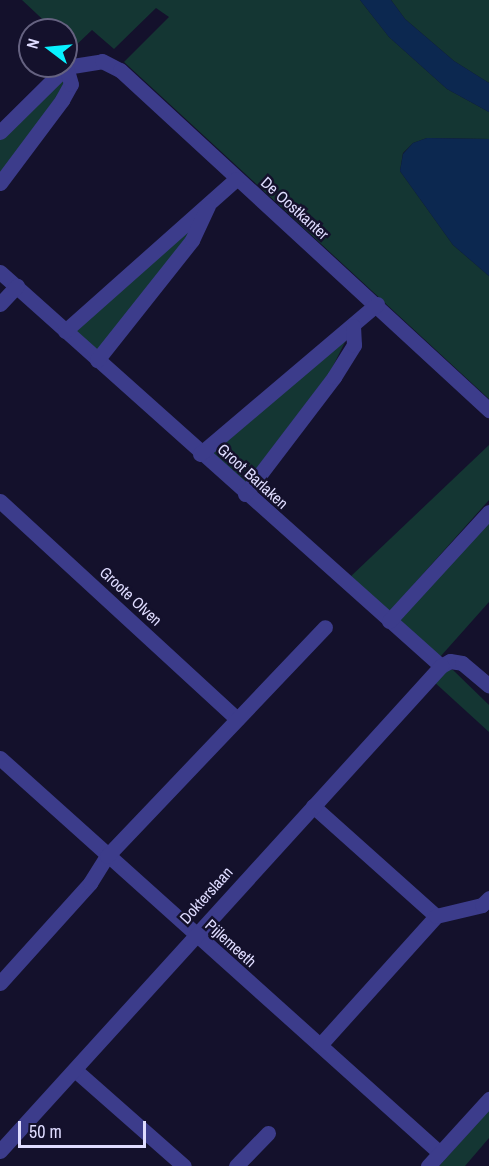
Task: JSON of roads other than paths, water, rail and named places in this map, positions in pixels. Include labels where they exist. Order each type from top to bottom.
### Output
[{"type":"street","name":"De Oostkanter","points":[[78,65],[102,60],[120,70],[360,295],[377,304],[489,410]]},
{"type":"street","points":[[0,132],[55,78]]},
{"type":"street","points":[[0,183],[71,84],[69,78]]},
{"type":"street","points":[[65,331],[236,179]]},
{"type":"street","points":[[97,360],[192,240],[209,202]]},
{"type":"street","name":"Groot Barlaken","points":[[0,272],[200,454],[441,666]]},
{"type":"street","points":[[0,304],[17,286]]},
{"type":"street","points":[[200,454],[377,304]]},
{"type":"street","points":[[245,494],[339,369],[354,345],[352,326]]},
{"type":"street","name":"Groote Olven","points":[[0,501],[237,719]]},
{"type":"street","points":[[389,621],[489,512]]},
{"type":"street","points":[[0,983],[90,883],[107,856],[326,627]]},
{"type":"street","points":[[441,666],[450,661],[462,663],[489,686]]},
{"type":"street","name":"Dokterslaan","points":[[0,1151],[441,666]]},
{"type":"street","name":"Pijlemeeth","points":[[0,758],[440,1153]]},
{"type":"street","points":[[313,806],[436,916]]},
{"type":"street","points":[[320,1046],[436,916],[482,905],[489,898]]},
{"type":"street","points":[[75,1070],[184,1166]]},
{"type":"street","points":[[428,1166],[489,1098]]},
{"type":"street","points":[[236,1166],[268,1132]]},
{"type":"water","points":[[360,0],[391,0],[405,19],[454,61],[489,83],[489,112],[447,89],[389,37]]},
{"type":"water","points":[[427,138],[489,139],[489,276],[453,245],[400,171],[403,154],[413,143]]}]
